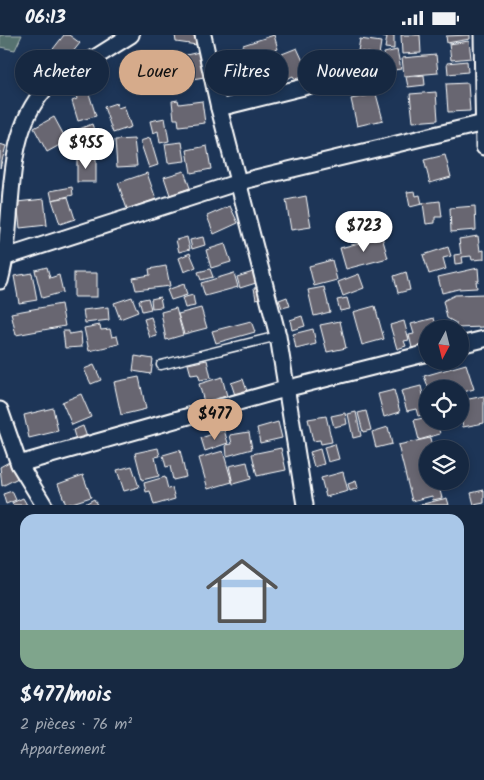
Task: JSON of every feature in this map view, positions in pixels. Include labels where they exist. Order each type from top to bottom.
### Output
[{"type":"street","points":[[0,281],[6,257],[14,144],[22,122],[34,100],[45,89],[131,35]]},
{"type":"street","points":[[203,35],[219,108],[278,336],[305,505]]},
{"type":"street","points":[[482,35],[484,147]]},
{"type":"street","points":[[219,108],[298,88]]},
{"type":"street","points":[[6,257],[238,182],[483,123]]},
{"type":"street","points":[[469,343],[484,339]]},
{"type":"street","points":[[19,464],[285,389],[419,355]]},
{"type":"street","points":[[0,410],[19,464],[44,505]]},
{"type":"lane","points":[[161,365],[278,336]]},
{"type":"green space","points":[[0,35],[22,35],[15,50],[0,47]]},
{"type":"building","points":[[64,35],[69,35],[80,43],[74,50],[52,50]]},
{"type":"building","points":[[175,35],[198,35],[197,45],[176,42]]},
{"type":"building","points":[[274,35],[278,49],[245,50],[243,45]]},
{"type":"building","points":[[377,35],[394,35],[394,49],[385,48],[387,37]]},
{"type":"building","points":[[401,35],[420,35],[421,53],[402,54]]},
{"type":"building","points":[[470,35],[470,39],[447,43],[446,36]]},
{"type":"building","points":[[360,39],[381,42],[380,50],[358,50]]},
{"type":"building","points":[[469,41],[471,58],[451,60],[449,44]]},
{"type":"building","points":[[297,48],[298,50],[298,78],[295,79],[293,76],[288,78],[288,52]]},
{"type":"building","points":[[396,50],[401,69],[396,70]]},
{"type":"building","points":[[199,52],[204,77],[195,79],[195,53]]},
{"type":"building","points":[[436,55],[438,73],[404,76],[402,58]]},
{"type":"building","points":[[467,61],[468,72],[448,74],[447,63]]},
{"type":"building","points":[[424,75],[425,85],[408,87],[406,77]]},
{"type":"building","points":[[468,83],[470,111],[448,112],[446,84]]},
{"type":"building","points":[[436,92],[438,120],[413,122],[410,94]]},
{"type":"building","points":[[76,95],[89,95],[96,116],[78,121],[72,101],[77,99]]},
{"type":"building","points":[[230,95],[238,95],[239,99],[231,101]]},
{"type":"building","points":[[376,95],[383,120],[357,126],[351,99]]},
{"type":"building","points":[[178,100],[179,104],[202,101],[205,123],[179,126],[178,119],[174,119],[172,101]]},
{"type":"building","points":[[116,103],[118,108],[124,106],[131,127],[113,133],[104,107]]},
{"type":"building","points":[[54,117],[67,141],[47,152],[34,128]]},
{"type":"building","points":[[165,118],[169,141],[160,143],[158,131],[153,133],[150,121]]},
{"type":"building","points":[[92,124],[98,141],[81,148],[74,131]]},
{"type":"building","points":[[150,138],[158,165],[149,168],[140,141]]},
{"type":"building","points":[[134,139],[137,166],[117,167],[115,140]]},
{"type":"building","points":[[182,142],[185,161],[168,163],[165,144]]},
{"type":"building","points":[[0,144],[6,146],[0,168]]},
{"type":"building","points":[[207,146],[211,169],[191,173],[187,150]]},
{"type":"building","points":[[445,155],[451,177],[430,183],[424,160]]},
{"type":"building","points":[[77,158],[96,158],[96,182],[77,182]]},
{"type":"building","points":[[184,171],[190,188],[170,195],[164,177]]},
{"type":"building","points":[[147,173],[156,199],[127,209],[118,183]]},
{"type":"building","points":[[72,187],[73,195],[52,200],[50,191]]},
{"type":"building","points":[[415,191],[416,196],[420,195],[422,204],[410,207],[407,192]]},
{"type":"building","points":[[306,196],[311,227],[291,230],[286,200]]},
{"type":"building","points":[[68,197],[75,219],[60,224],[52,200]]},
{"type":"building","points":[[44,199],[47,225],[20,228],[17,202]]},
{"type":"building","points":[[440,201],[442,217],[435,217],[435,223],[426,224],[423,203]]},
{"type":"building","points":[[230,206],[238,223],[214,234],[207,216]]},
{"type":"building","points":[[475,206],[476,230],[451,232],[450,208]]},
{"type":"building","points":[[478,236],[480,251],[484,250],[484,259],[472,260],[471,256],[462,257],[463,263],[455,264],[454,255],[461,254],[459,239]]},
{"type":"building","points":[[187,237],[190,249],[179,252],[176,240]]},
{"type":"building","points":[[203,237],[205,245],[192,249],[190,240]]},
{"type":"building","points":[[382,237],[388,258],[346,269],[340,248]]},
{"type":"building","points":[[225,244],[231,262],[211,268],[206,250]]},
{"type":"building","points":[[448,247],[451,256],[443,258],[446,269],[429,274],[423,255]]},
{"type":"building","points":[[190,253],[196,267],[184,272],[179,258]]},
{"type":"building","points":[[332,260],[337,280],[314,286],[309,266]]},
{"type":"building","points":[[166,266],[170,286],[136,290],[133,278],[150,275],[149,269]]},
{"type":"building","points":[[47,267],[50,278],[59,275],[63,292],[42,298],[35,270]]},
{"type":"building","points":[[478,268],[479,281],[476,281],[477,288],[458,289],[442,293],[438,277]]},
{"type":"building","points":[[210,269],[213,277],[201,280],[198,272]]},
{"type":"building","points":[[253,272],[256,283],[240,288],[237,277]]},
{"type":"building","points":[[406,272],[410,290],[398,293],[394,276]]},
{"type":"building","points":[[32,273],[37,300],[19,303],[14,276]]},
{"type":"building","points":[[74,273],[97,273],[97,297],[74,297]]},
{"type":"building","points":[[234,273],[238,287],[205,296],[201,283]]},
{"type":"building","points":[[359,274],[364,288],[343,296],[338,282]]},
{"type":"building","points":[[184,284],[187,295],[171,300],[167,290]]},
{"type":"building","points":[[261,287],[263,297],[256,299],[254,288]]},
{"type":"building","points":[[324,287],[330,312],[314,316],[308,290]]},
{"type":"building","points":[[484,294],[484,327],[469,328],[469,320],[451,320],[447,318],[443,301],[455,295]]},
{"type":"building","points":[[193,295],[195,306],[185,308],[182,298]]},
{"type":"building","points":[[132,297],[138,312],[120,319],[114,303]]},
{"type":"building","points":[[160,297],[162,307],[152,308],[151,299]]},
{"type":"building","points":[[287,297],[290,306],[282,308],[279,300]]},
{"type":"building","points":[[148,298],[151,309],[142,311],[139,300]]},
{"type":"building","points":[[347,298],[350,309],[340,311],[337,300]]},
{"type":"building","points":[[61,304],[65,326],[16,335],[11,313]]},
{"type":"building","points":[[375,306],[384,339],[362,345],[353,312]]},
{"type":"building","points":[[108,307],[109,320],[85,323],[83,310]]},
{"type":"building","points":[[176,308],[183,335],[166,340],[161,312]]},
{"type":"building","points":[[201,308],[207,328],[184,334],[178,314]]},
{"type":"building","points":[[302,316],[305,326],[292,330],[290,320]]},
{"type":"building","points":[[151,317],[157,336],[150,338],[144,319]]},
{"type":"building","points":[[251,321],[255,332],[216,343],[212,331]]},
{"type":"building","points":[[340,321],[346,348],[327,352],[320,325]]},
{"type":"building","points":[[404,321],[409,340],[404,341],[406,346],[397,349],[390,325]]},
{"type":"building","points":[[419,322],[419,347],[412,348],[409,335],[414,334],[411,324]]},
{"type":"building","points":[[100,325],[101,330],[110,329],[112,337],[117,336],[119,344],[89,351],[84,328]]},
{"type":"building","points":[[313,329],[316,344],[296,349],[293,334]]},
{"type":"building","points":[[63,331],[69,331],[69,334],[81,332],[82,347],[65,348]]},
{"type":"building","points":[[135,356],[153,359],[151,374],[133,371]]},
{"type":"building","points":[[207,360],[211,378],[200,380],[198,374],[191,375],[188,364]]},
{"type":"building","points":[[94,365],[101,380],[91,384],[84,369]]},
{"type":"building","points":[[445,370],[468,370],[474,389],[469,390],[469,380],[426,380],[424,376]]},
{"type":"building","points":[[139,377],[146,409],[121,415],[114,382]]},
{"type":"building","points":[[222,377],[227,396],[204,402],[199,384]]},
{"type":"building","points":[[243,379],[247,391],[235,395],[231,383]]},
{"type":"building","points":[[419,386],[419,416],[416,409],[407,411],[401,391]]},
{"type":"building","points":[[394,390],[400,412],[384,417],[378,394]]},
{"type":"building","points":[[81,394],[91,417],[72,425],[62,402]]},
{"type":"building","points":[[484,396],[484,423],[469,426],[469,399]]},
{"type":"building","points":[[53,408],[58,431],[29,438],[24,415]]},
{"type":"building","points":[[366,411],[371,430],[363,432],[358,413]]},
{"type":"building","points":[[356,412],[361,436],[353,438],[348,414]]},
{"type":"building","points":[[345,413],[347,424],[334,427],[331,416]]},
{"type":"building","points":[[326,416],[332,442],[321,444],[320,440],[313,441],[308,419]]},
{"type":"building","points":[[419,419],[419,430],[439,430],[440,434],[419,440],[414,420]]},
{"type":"building","points":[[278,422],[282,438],[260,443],[257,428]]},
{"type":"building","points":[[83,426],[88,440],[77,444],[73,430]]},
{"type":"building","points":[[388,427],[392,444],[376,448],[372,432]]},
{"type":"building","points":[[224,430],[228,443],[205,451],[201,438]]},
{"type":"building","points":[[249,432],[252,449],[227,456],[226,445],[232,444],[230,435]]},
{"type":"building","points":[[419,440],[419,490],[440,490],[442,498],[433,500],[432,496],[412,501],[398,445]]},
{"type":"building","points":[[335,444],[339,459],[328,462],[324,447]]},
{"type":"building","points":[[158,448],[160,456],[155,457],[159,476],[142,480],[135,453]]},
{"type":"building","points":[[281,448],[286,470],[257,476],[252,454]]},
{"type":"building","points":[[320,449],[324,464],[314,467],[310,452]]},
{"type":"building","points":[[180,450],[186,477],[173,480],[170,466],[166,467],[163,455]]},
{"type":"building","points":[[223,451],[232,482],[208,489],[199,458]]},
{"type":"building","points":[[9,462],[18,478],[2,486],[0,467]]},
{"type":"building","points":[[247,462],[251,479],[233,484],[229,466]]},
{"type":"building","points":[[132,466],[139,487],[124,491],[117,470]]},
{"type":"building","points":[[343,472],[348,491],[326,497],[321,478]]},
{"type":"building","points":[[83,475],[91,497],[66,505],[58,484]]},
{"type":"building","points":[[165,477],[168,489],[172,488],[175,499],[154,505],[150,491],[146,492],[144,483]]},
{"type":"building","points":[[356,481],[358,488],[350,491],[348,484]]},
{"type":"building","points":[[484,490],[484,503],[474,505],[471,493]]},
{"type":"building","points":[[12,491],[16,500],[6,504],[3,494]]},
{"type":"building","points":[[23,498],[27,505],[13,505],[12,503]]},
{"type":"building","points":[[447,498],[449,505],[419,505]]},
{"type":"building","points":[[94,499],[97,505],[83,505]]}]
